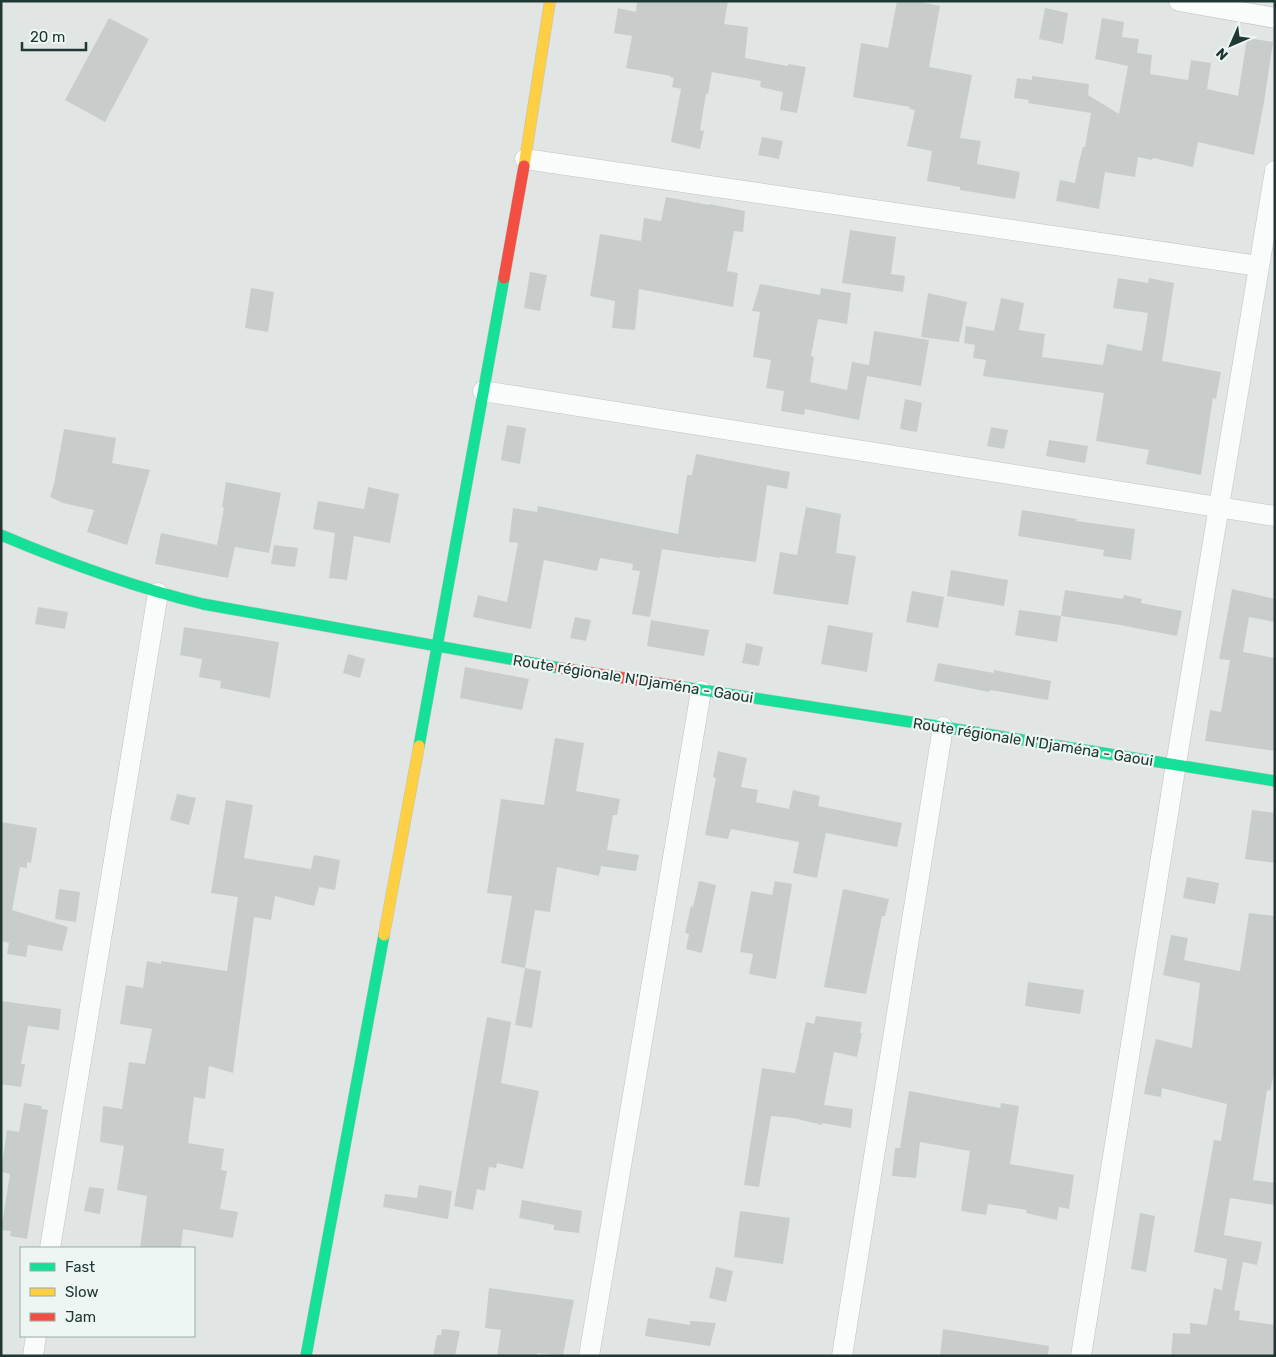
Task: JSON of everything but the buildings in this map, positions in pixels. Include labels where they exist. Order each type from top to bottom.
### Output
[{"type":"street","points":[[306,1356],[438,646],[525,159],[550,1]]},
{"type":"street","points":[[1179,1],[1275,18]]},
{"type":"street","points":[[525,159],[1259,266]]},
{"type":"street","points":[[1080,1356],[1218,508],[1275,171]]},
{"type":"street","points":[[483,392],[1275,516]]},
{"type":"street","name":"Route régionale N'Djaména - Gaoui","points":[[1,535],[93,572],[158,593],[213,606],[701,690],[1275,781]]},
{"type":"street","points":[[50,1247],[158,593]]},
{"type":"street","points":[[589,1356],[701,690]]},
{"type":"street","points":[[842,1356],[943,727]]},
{"type":"street","points":[[33,1356],[36,1337]]},
{"type":"traffic: fast","points":[[419,746],[504,278]]},
{"type":"traffic: fast","points":[[1,535],[100,574],[203,604],[560,668]]},
{"type":"traffic: fast","points":[[676,686],[1275,781]]},
{"type":"traffic: fast","points":[[306,1356],[384,935]]},
{"type":"traffic: slow","points":[[524,166],[550,1]]},
{"type":"traffic: slow","points":[[384,935],[419,746]]},
{"type":"traffic: jam","points":[[504,278],[524,166]]},
{"type":"traffic: jam","points":[[560,668],[676,686]]}]
